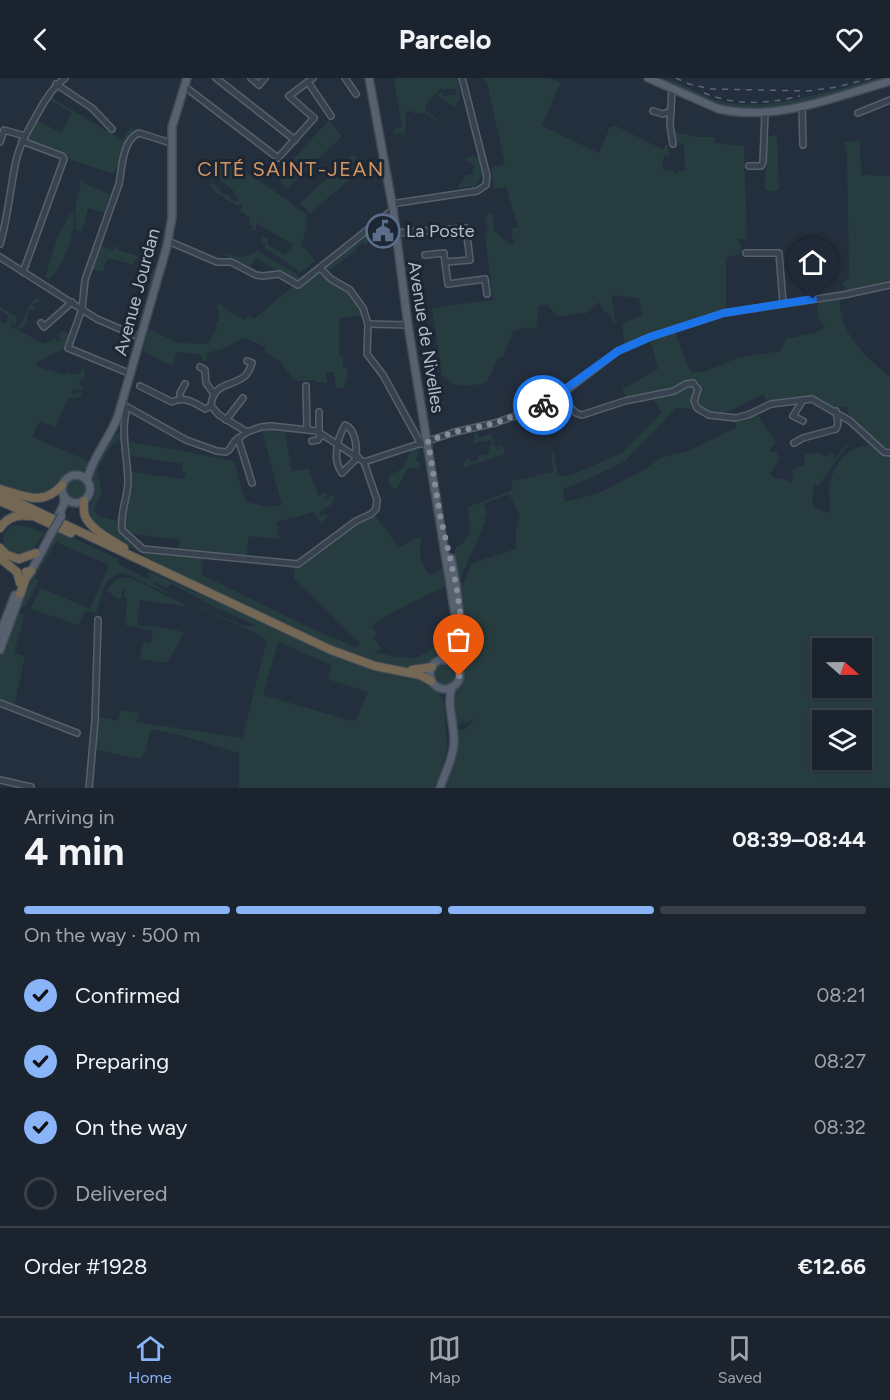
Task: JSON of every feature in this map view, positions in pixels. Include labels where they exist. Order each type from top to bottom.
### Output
[{"type":"highway","points":[[0,489],[43,499],[55,493],[63,485]]},
{"type":"highway","points":[[0,494],[180,581],[322,646],[384,669],[420,675],[431,681]]},
{"type":"highway","points":[[0,501],[180,581]]},
{"type":"highway","points":[[84,501],[84,513],[92,525],[130,552],[166,570],[180,581]]},
{"type":"highway","points":[[0,528],[7,520],[17,516],[29,516],[41,520]]},
{"type":"highway","points":[[0,548],[7,555],[19,560],[28,572]]},
{"type":"highway","points":[[19,560],[36,553]]},
{"type":"highway","points":[[0,558],[17,572],[20,583]]},
{"type":"highway","points":[[17,572],[28,572]]},
{"type":"highway","points":[[20,594],[28,572]]},
{"type":"highway","points":[[369,664],[415,670],[432,667]]},
{"type":"main road","name":"Avenue Jourdan","points":[[87,480],[89,470],[125,406],[131,374],[168,241],[172,217],[173,122],[187,78]]},
{"type":"main road","name":"Avenue de Nivelles","points":[[369,78],[395,233],[425,443],[456,584],[461,618],[458,667]]},
{"type":"main road","points":[[648,78],[718,109],[731,112],[765,113],[775,113],[890,81]]},
{"type":"main road","name":"Avenue Jourdan","points":[[79,476],[89,470]]},
{"type":"main road","points":[[0,634],[20,583],[61,515],[72,503],[84,501],[90,489],[87,480],[79,476],[67,478],[63,485],[64,504],[61,515]]},
{"type":"main road","points":[[64,497],[72,503]]},
{"type":"main road","name":"Avenue de Nivelles","points":[[440,515],[457,633],[454,650],[444,660]]},
{"type":"main road","points":[[28,572],[36,553],[50,533]]},
{"type":"main road","points":[[0,650],[20,594]]},
{"type":"main road","points":[[440,788],[452,757],[454,743],[450,702],[452,687],[458,680],[458,667],[452,661],[444,660],[435,663],[430,674],[431,681],[440,689],[446,701],[450,730],[444,776]]},
{"type":"main road","points":[[440,689],[452,687]]},
{"type":"street","points":[[0,244],[16,160],[24,139],[56,84],[65,78]]},
{"type":"street","points":[[216,78],[295,140]]},
{"type":"street","points":[[251,78],[259,85],[265,78]]},
{"type":"street","points":[[345,78],[356,94]]},
{"type":"street","points":[[168,241],[217,262],[231,262],[256,275],[279,274],[298,285],[390,208],[477,191],[486,185],[487,176],[462,78]]},
{"type":"street","points":[[184,86],[278,159],[314,118],[289,96],[311,80],[331,116]]},
{"type":"street","points":[[56,84],[92,108],[112,129]]},
{"type":"street","points":[[672,89],[673,144]]},
{"type":"street","points":[[858,113],[890,100]]},
{"type":"street","points":[[802,106],[803,145]]},
{"type":"street","points":[[652,113],[663,114],[671,111]]},
{"type":"street","points":[[749,166],[761,166],[763,162],[765,113]]},
{"type":"street","points":[[0,142],[4,130],[62,156],[64,159],[23,272]]},
{"type":"street","points":[[131,374],[68,348],[82,309],[85,280],[119,184],[121,167],[130,140],[139,134],[171,143]]},
{"type":"street","points":[[395,233],[466,228],[470,260],[445,262]]},
{"type":"street","points":[[425,255],[444,253],[448,284],[485,279],[487,294]]},
{"type":"street","points":[[746,253],[779,253],[783,303]]},
{"type":"street","points":[[0,257],[108,325],[141,338]]},
{"type":"street","points":[[320,267],[326,276],[350,290],[363,308],[368,324],[367,354],[383,375],[425,443]]},
{"type":"street","points":[[364,462],[455,432],[495,423],[540,407],[559,396],[618,351],[650,337],[724,313],[843,295],[890,285]]},
{"type":"street","points":[[41,323],[44,327],[72,302]]},
{"type":"street","points":[[368,324],[408,325]]},
{"type":"street","points":[[140,386],[172,402],[180,398],[206,409],[211,406],[214,394],[225,385],[246,376],[252,363],[247,361]]},
{"type":"street","points":[[200,367],[205,370],[206,383],[214,394]]},
{"type":"street","points":[[559,396],[576,413],[582,415],[625,401],[674,390],[690,382],[698,386],[695,405],[700,411],[710,415],[729,417],[743,417],[771,404],[812,399],[850,420],[884,453],[890,453]]},
{"type":"street","points":[[180,398],[185,384]]},
{"type":"street","points":[[306,386],[307,429]]},
{"type":"street","points":[[226,420],[243,398]]},
{"type":"street","points":[[803,400],[793,416],[803,421]]},
{"type":"street","points":[[125,406],[186,440],[226,452],[238,438],[261,427],[317,431],[364,462],[377,500],[376,509],[298,564],[143,549],[122,530],[121,516],[128,472],[124,427],[125,406]]},
{"type":"street","points":[[211,406],[226,420],[247,432]]},
{"type":"street","points":[[794,443],[803,438],[836,429],[838,424],[836,411]]},
{"type":"street","points":[[312,441],[318,440],[320,434],[319,412]]},
{"type":"street","points":[[347,425],[353,435],[357,456],[342,473],[338,468],[338,443],[347,425]]},
{"type":"street","points":[[115,426],[124,427]]},
{"type":"street","points":[[238,438],[252,483]]},
{"type":"street","points":[[89,788],[95,720],[98,620]]},
{"type":"street","points":[[0,703],[77,733]]},
{"type":"street","points":[[0,780],[31,787]]},
{"type":"green space","points":[[394,78],[457,78],[461,97],[454,107],[437,95],[440,92],[445,96],[456,95],[455,88],[443,90],[441,88],[425,106],[425,110],[443,124],[454,111],[443,125],[424,112],[414,114],[414,111],[406,112],[405,139],[403,133],[393,132],[394,129],[402,127]]},
{"type":"green space","points":[[481,78],[549,78],[559,82],[542,126],[599,153],[610,127],[616,126],[662,149],[668,145],[669,157],[664,156],[662,162],[664,173],[665,170],[673,171],[676,175],[679,171],[685,171],[684,144],[675,142],[673,132],[696,137],[714,137],[715,143],[744,146],[747,239],[739,239],[743,253],[726,258],[726,309],[724,313],[625,348],[622,323],[642,316],[639,298],[612,296],[616,327],[608,312],[603,311],[599,302],[585,314],[580,312],[573,315],[557,316],[547,305],[539,306],[536,329],[528,327],[513,331],[504,356],[498,359],[487,382],[465,386],[453,384],[442,375],[432,308],[493,300],[485,235],[488,228],[485,217],[489,213],[493,214],[494,231],[511,245],[514,241],[511,235],[512,229],[518,227],[506,187],[494,189],[491,168],[505,164],[487,83]]},
{"type":"green space","points":[[654,78],[674,81],[718,101],[747,104],[785,101],[879,78],[885,79],[773,110],[719,106]]},
{"type":"green space","points":[[50,97],[123,140],[131,127],[138,130],[130,134],[114,174],[66,158],[66,156],[29,141],[27,137],[37,120],[61,133],[72,113],[48,99]]},
{"type":"green space","points":[[768,115],[767,136],[777,136],[779,190],[769,191],[765,189],[766,116]]},
{"type":"green space","points":[[329,120],[342,136],[287,189],[277,177]]},
{"type":"green space","points":[[860,141],[861,175],[890,176],[890,282],[849,291],[842,284],[849,277],[847,156],[844,142]]},
{"type":"green space","points":[[353,155],[356,158],[352,165],[358,172],[310,213],[300,203]]},
{"type":"green space","points":[[474,155],[478,158],[483,175],[475,186],[459,188],[458,183],[461,184],[466,175],[473,174],[475,166],[465,159]]},
{"type":"green space","points":[[225,157],[305,213],[307,226],[301,246],[315,261],[301,272],[264,248],[266,244],[262,242],[262,237],[269,239],[267,244],[285,255],[293,245],[256,223],[256,231],[251,229],[253,227],[250,225],[250,218],[240,211],[242,206],[216,193],[211,187],[210,181],[220,189],[221,193],[234,201],[239,201],[235,192],[213,174]]},
{"type":"green space","points":[[81,179],[87,185],[110,194],[104,213],[88,208],[82,232],[75,229],[76,205]]},
{"type":"green space","points":[[71,213],[74,215],[74,224],[70,241],[60,265],[50,279],[45,277],[57,238]]},
{"type":"green space","points":[[384,222],[381,234],[365,245],[363,243],[325,273],[323,267],[377,224]]},
{"type":"green space","points":[[106,227],[100,246],[114,250],[116,246],[120,251],[138,256],[134,264],[156,270],[149,294],[147,293],[152,270],[112,259],[107,259],[103,272],[90,269]]},
{"type":"green space","points":[[257,251],[297,274],[301,279],[297,282],[256,258],[249,268],[224,255],[225,253],[241,257]]},
{"type":"green space","points":[[317,273],[352,294],[365,315],[339,318],[339,355],[343,356],[343,368],[347,369],[348,377],[344,388],[336,388],[334,372],[326,373],[327,383],[317,382],[317,380],[295,381],[280,362],[264,351],[267,345],[263,346],[244,338],[225,348],[207,353],[207,361],[202,361],[201,355],[198,354],[177,352],[172,366],[143,351],[149,329],[178,343],[208,344],[217,328],[215,324],[220,319],[217,304],[223,305],[226,310],[245,320],[250,315],[254,319],[293,286]]},
{"type":"green space","points":[[840,297],[841,314],[854,342],[890,377],[890,450],[883,450],[847,417],[848,409],[845,406],[836,407],[836,409],[802,398],[768,403],[763,394],[721,415],[699,407],[696,398],[701,385],[693,381],[695,391],[692,409],[676,408],[624,462],[573,486],[563,488],[565,502],[601,492],[642,471],[662,457],[688,451],[735,428],[736,424],[732,420],[756,412],[776,443],[770,449],[771,452],[776,452],[780,459],[770,474],[774,478],[786,479],[788,483],[792,482],[793,469],[804,465],[805,454],[818,453],[827,457],[831,453],[835,456],[834,460],[845,445],[848,445],[819,485],[814,485],[812,498],[814,507],[828,513],[829,488],[836,467],[850,451],[869,444],[859,436],[861,434],[881,453],[890,454],[890,788],[444,788],[454,757],[459,729],[463,730],[477,717],[465,724],[463,721],[457,725],[453,692],[461,680],[459,658],[465,628],[460,592],[472,563],[516,549],[516,531],[520,516],[509,494],[484,504],[487,514],[484,515],[483,527],[460,579],[454,552],[470,533],[468,507],[513,490],[511,479],[519,480],[553,472],[551,451],[553,451],[558,473],[562,477],[622,453],[662,412],[652,397],[627,399],[622,389],[658,369],[650,339],[675,331],[692,373],[706,371],[737,358],[781,351],[786,339],[821,331],[825,327],[819,320],[817,306],[822,300]]},
{"type":"green space","points":[[36,298],[40,300],[33,304],[35,310],[29,310],[25,326],[18,330],[45,344],[54,338],[59,342],[57,335],[64,330],[69,336],[64,349],[39,361],[35,366],[66,375],[66,372],[79,375],[82,368],[85,370],[84,378],[79,382],[83,390],[76,389],[71,392],[74,394],[81,392],[82,396],[68,398],[56,427],[40,421],[32,437],[91,462],[84,470],[70,473],[54,491],[36,496],[0,487],[0,321],[6,324],[8,316],[0,310],[0,307],[16,316],[16,325],[12,323],[11,327],[17,330]]},
{"type":"green space","points":[[261,427],[276,429],[277,433],[284,428],[292,471],[309,469],[318,496],[326,492],[326,499],[332,495],[335,496],[332,504],[320,512],[321,516],[326,514],[328,516],[321,524],[314,512],[276,522],[280,539],[249,536],[246,559],[203,555],[202,575],[317,631],[356,647],[360,643],[294,579],[295,564],[356,521],[371,514],[399,547],[421,536],[421,557],[426,570],[430,575],[446,566],[448,578],[447,585],[384,617],[371,627],[378,634],[373,637],[382,649],[374,652],[396,657],[417,658],[438,644],[448,645],[451,633],[454,634],[452,650],[439,660],[418,668],[382,664],[348,653],[184,579],[139,553],[90,520],[87,510],[95,496],[92,475],[114,436],[119,432],[121,439],[111,446],[97,471],[102,495],[94,510],[99,516],[117,521],[122,495],[119,526],[121,531],[144,551],[178,551],[180,540],[134,534],[124,527],[130,472],[184,479],[186,472],[182,472],[183,464],[128,455],[127,441],[234,461],[247,502],[266,507],[282,505]]},
{"type":"green space","points":[[475,431],[479,437],[490,434],[493,437],[494,446],[500,451],[498,446],[503,445],[505,454],[465,467],[462,465],[468,457],[471,462],[478,460],[479,455],[487,455],[492,442],[490,440],[473,444]]},
{"type":"green space","points":[[420,447],[416,460],[420,463],[420,468],[407,469],[396,490],[388,482],[390,475],[402,469],[412,449]]},
{"type":"green space","points":[[76,478],[81,479],[87,485],[87,495],[81,501],[76,502],[71,501],[65,495],[64,490],[65,485],[71,479]]},
{"type":"green space","points":[[12,525],[25,526],[45,533],[30,554],[15,557],[4,545],[5,533]]},
{"type":"green space","points":[[56,530],[118,559],[119,565],[147,579],[150,578],[147,572],[152,573],[346,660],[426,680],[440,694],[444,702],[447,748],[437,788],[239,788],[239,753],[177,734],[151,729],[145,753],[140,759],[98,750],[95,747],[97,716],[118,721],[121,710],[140,713],[136,722],[242,738],[267,641],[252,631],[176,598],[127,574],[119,573],[106,582],[96,613],[85,611],[79,625],[30,609],[41,588],[90,609],[109,565],[56,542],[35,578],[39,581],[25,607],[22,607],[28,580]],"holes":[[[153,583],[166,588],[171,584],[256,625],[247,627],[172,596]],[[278,642],[332,665],[327,679],[368,692],[357,718],[352,721],[263,695]]]},
{"type":"green space","points":[[121,578],[138,581],[189,607],[140,600],[137,625],[166,628],[184,633],[166,663],[140,659],[143,642],[150,643],[153,631],[125,625],[126,588],[121,591],[122,596],[119,599],[107,590],[115,580]]},
{"type":"green space","points":[[17,612],[24,616],[14,653],[25,656],[14,706],[0,701],[0,657]]},
{"type":"green space","points":[[443,664],[451,667],[454,675],[451,683],[443,686],[435,683],[432,675],[435,667]]},
{"type":"railway","points":[[676,78],[689,84],[711,89],[808,91],[837,87],[872,78]]},
{"type":"railway","points":[[704,93],[740,102],[776,101],[800,96]]},
{"type":"way so far","points":[[459,676],[457,656],[461,618],[428,441],[495,423],[543,405]]},
{"type":"place","name":"La Poste","points":[[383,231]]},
{"type":"district","name":"CITÉ SAINT-JEAN","points":[[291,169]]},
{"type":"route","points":[[543,405],[559,396],[618,351],[650,337],[724,313],[813,299]]}]
